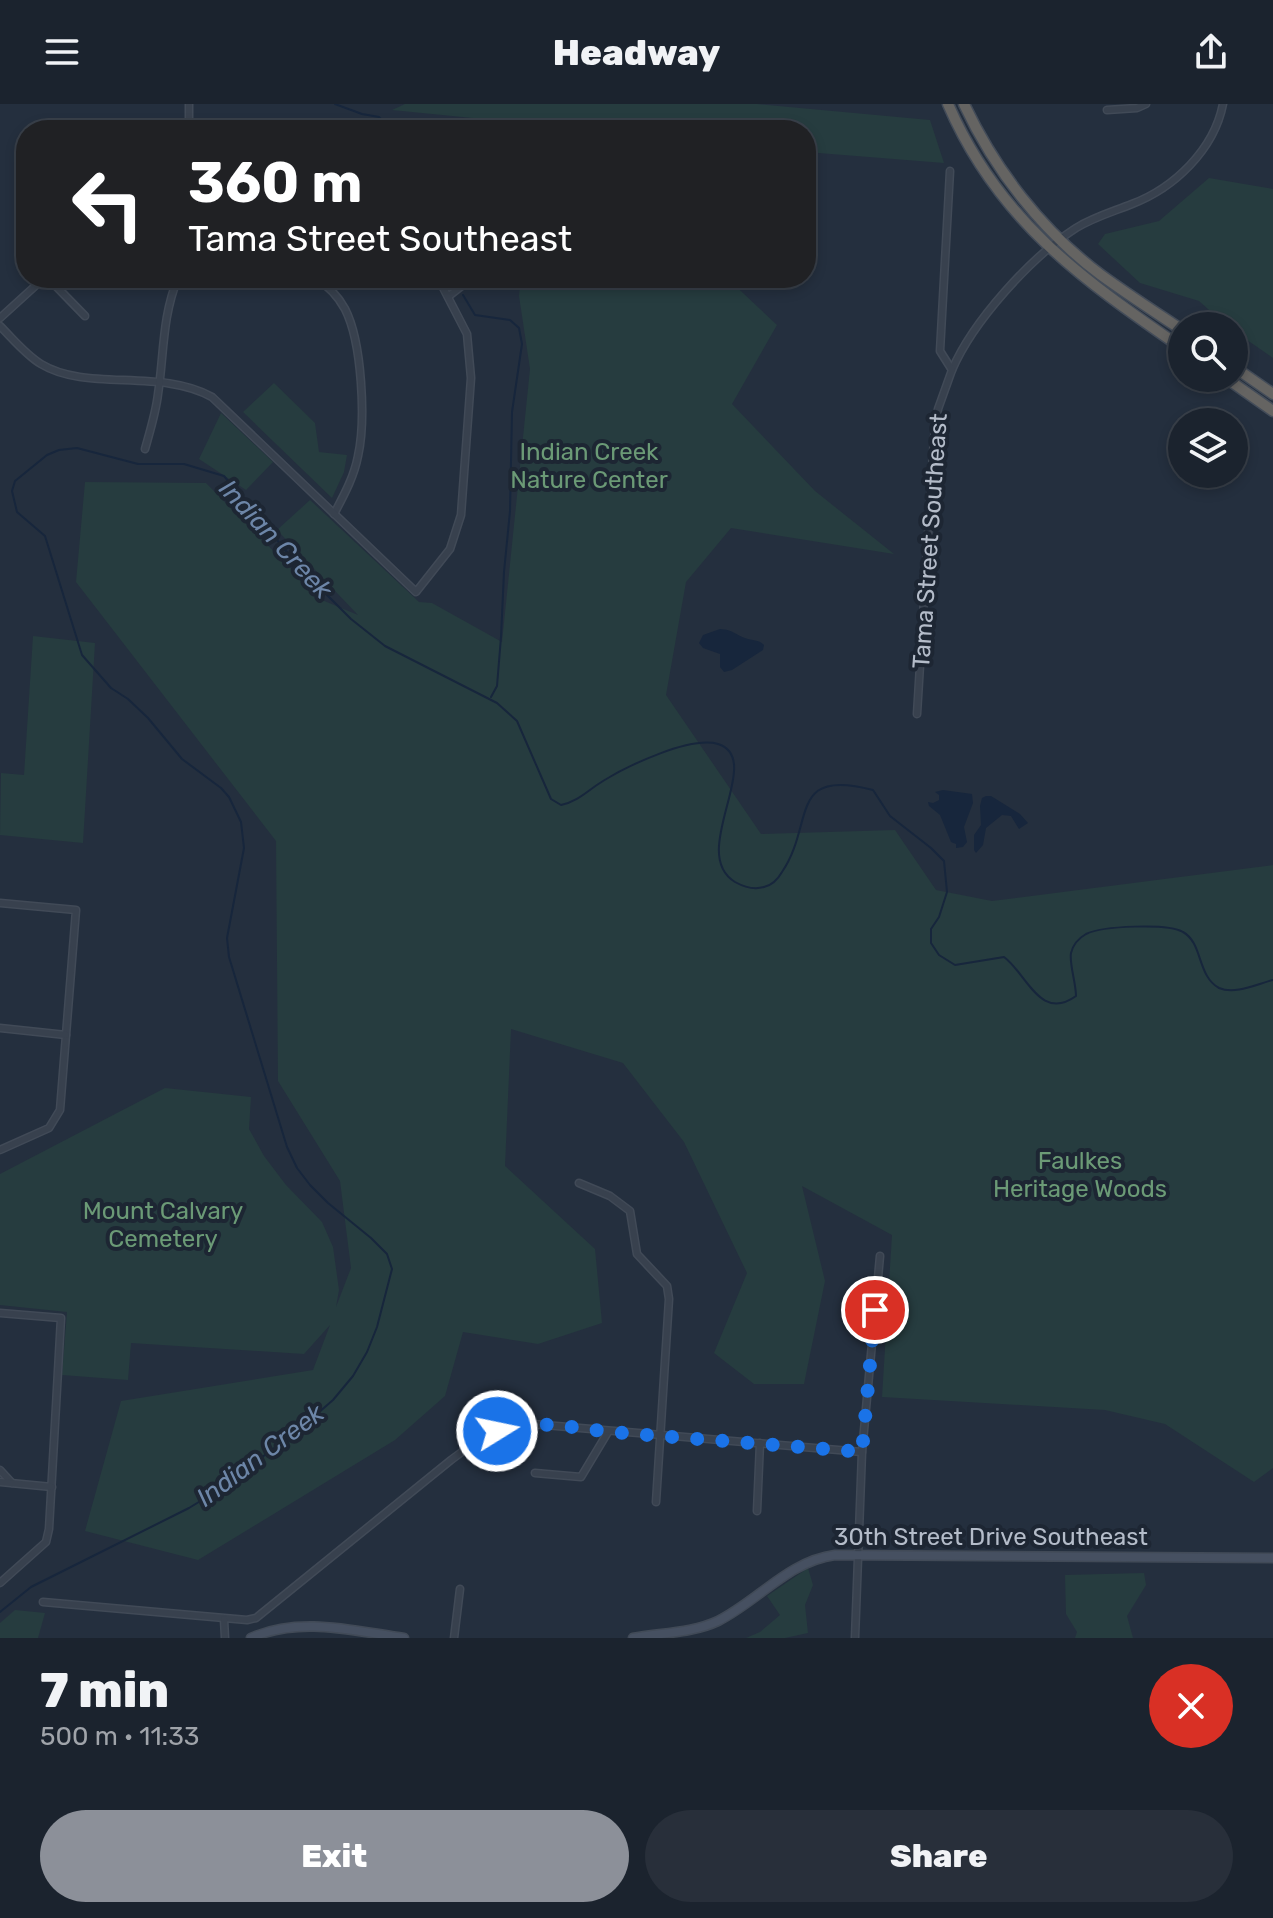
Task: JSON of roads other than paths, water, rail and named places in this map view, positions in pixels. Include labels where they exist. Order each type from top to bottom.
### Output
[{"type":"highway","points":[[948,104],[965,138],[1022,221],[1091,283],[1168,338]]},
{"type":"highway","points":[[964,104],[1007,178],[1035,214],[1099,273],[1168,320]]},
{"type":"highway","points":[[1248,377],[1273,394]]},
{"type":"highway","points":[[1246,392],[1273,411]]},
{"type":"main road","name":"30th Street Drive Southeast","points":[[633,1638],[713,1623],[811,1560],[835,1555],[1273,1558]]},
{"type":"main road","points":[[251,1638],[293,1626],[404,1638]]},
{"type":"street","points":[[1107,110],[1137,108],[1146,104]]},
{"type":"street","name":"Tama Street Southeast","points":[[917,714],[934,438],[938,409],[952,370],[983,316],[1060,239],[1099,214],[1132,204],[1169,186],[1207,143],[1223,104]]},
{"type":"street","points":[[950,171],[940,351],[952,370]]},
{"type":"street","points":[[0,318],[34,288]]},
{"type":"street","points":[[56,288],[85,316]]},
{"type":"street","points":[[145,449],[160,382],[165,325],[175,288]]},
{"type":"street","points":[[327,288],[349,317],[363,425],[358,458],[346,493],[334,514]]},
{"type":"street","points":[[0,326],[40,364],[65,374],[160,382],[191,388],[220,403],[416,592],[450,549],[461,515],[471,356],[467,334],[444,288]]},
{"type":"street","points":[[449,296],[459,288]]},
{"type":"street","points":[[0,903],[76,910],[60,1110],[49,1128],[0,1150]]},
{"type":"street","points":[[0,1028],[66,1035]]},
{"type":"street","points":[[579,1183],[610,1196],[630,1211],[637,1254],[667,1286],[669,1299],[656,1502]]},
{"type":"street","points":[[855,1638],[862,1452],[880,1256]]},
{"type":"street","points":[[0,1313],[61,1318],[46,1542],[0,1583]]},
{"type":"street","points":[[43,1602],[224,1619],[256,1618],[451,1460],[487,1435],[516,1425],[862,1452]]},
{"type":"street","points":[[535,1473],[581,1477],[608,1432]]},
{"type":"street","points":[[757,1511],[760,1443]]},
{"type":"street","points":[[0,1470],[12,1483]]},
{"type":"street","points":[[0,1482],[52,1487]]},
{"type":"street","points":[[454,1638],[460,1589]]},
{"type":"street","points":[[224,1619],[225,1638]]},
{"type":"water","points":[[720,629],[760,642],[764,645],[763,650],[724,672],[720,667],[720,654],[703,648],[699,643],[703,635]]},
{"type":"water","points":[[943,790],[972,794],[973,803],[964,827],[967,842],[963,847],[956,848],[956,844],[951,842],[940,815],[929,806],[928,802],[939,800],[935,792]]},
{"type":"water","points":[[986,796],[1020,814],[1028,823],[1019,829],[1011,816],[1002,815],[986,828],[983,845],[976,853],[974,835],[981,825],[980,806],[982,798]]},
{"type":"waterway","points":[[335,104],[382,120]]},
{"type":"waterway","points":[[463,295],[475,315],[510,320],[519,328],[522,344],[512,412],[510,511],[497,686],[491,697]]},
{"type":"waterway","name":"Indian Creek","points":[[0,1612],[31,1587],[189,1508],[220,1489],[333,1400],[353,1376],[367,1352],[392,1269],[387,1254],[310,1185],[287,1147],[229,957],[227,938],[244,848],[241,822],[229,797],[182,759],[148,718],[111,688],[82,655],[45,536],[17,512],[12,491],[15,481],[47,455],[77,448],[138,464],[184,464],[224,476],[301,569],[351,619],[385,646],[497,703],[517,721],[551,799],[561,805],[659,754],[692,744],[718,744],[731,753],[734,768],[721,830],[719,850],[722,868],[742,885],[760,888],[775,881],[792,854],[808,804],[815,793],[827,786],[846,785],[873,790],[890,816],[944,861],[947,892],[939,917],[931,929],[931,943],[939,955],[955,965],[1004,957],[1043,1000],[1064,1002],[1076,996],[1071,953],[1086,934],[1106,929],[1164,927],[1183,932],[1189,937],[1207,976],[1219,988],[1239,990],[1273,980]]},
{"type":"park label","name":"Indian Creek Nature Center","points":[[589,466]]},
{"type":"park label","name":"Faulkes Heritage Woods","points":[[1080,1175]]},
{"type":"park label","name":"Mount Calvary Cemetery","points":[[163,1225]]}]
